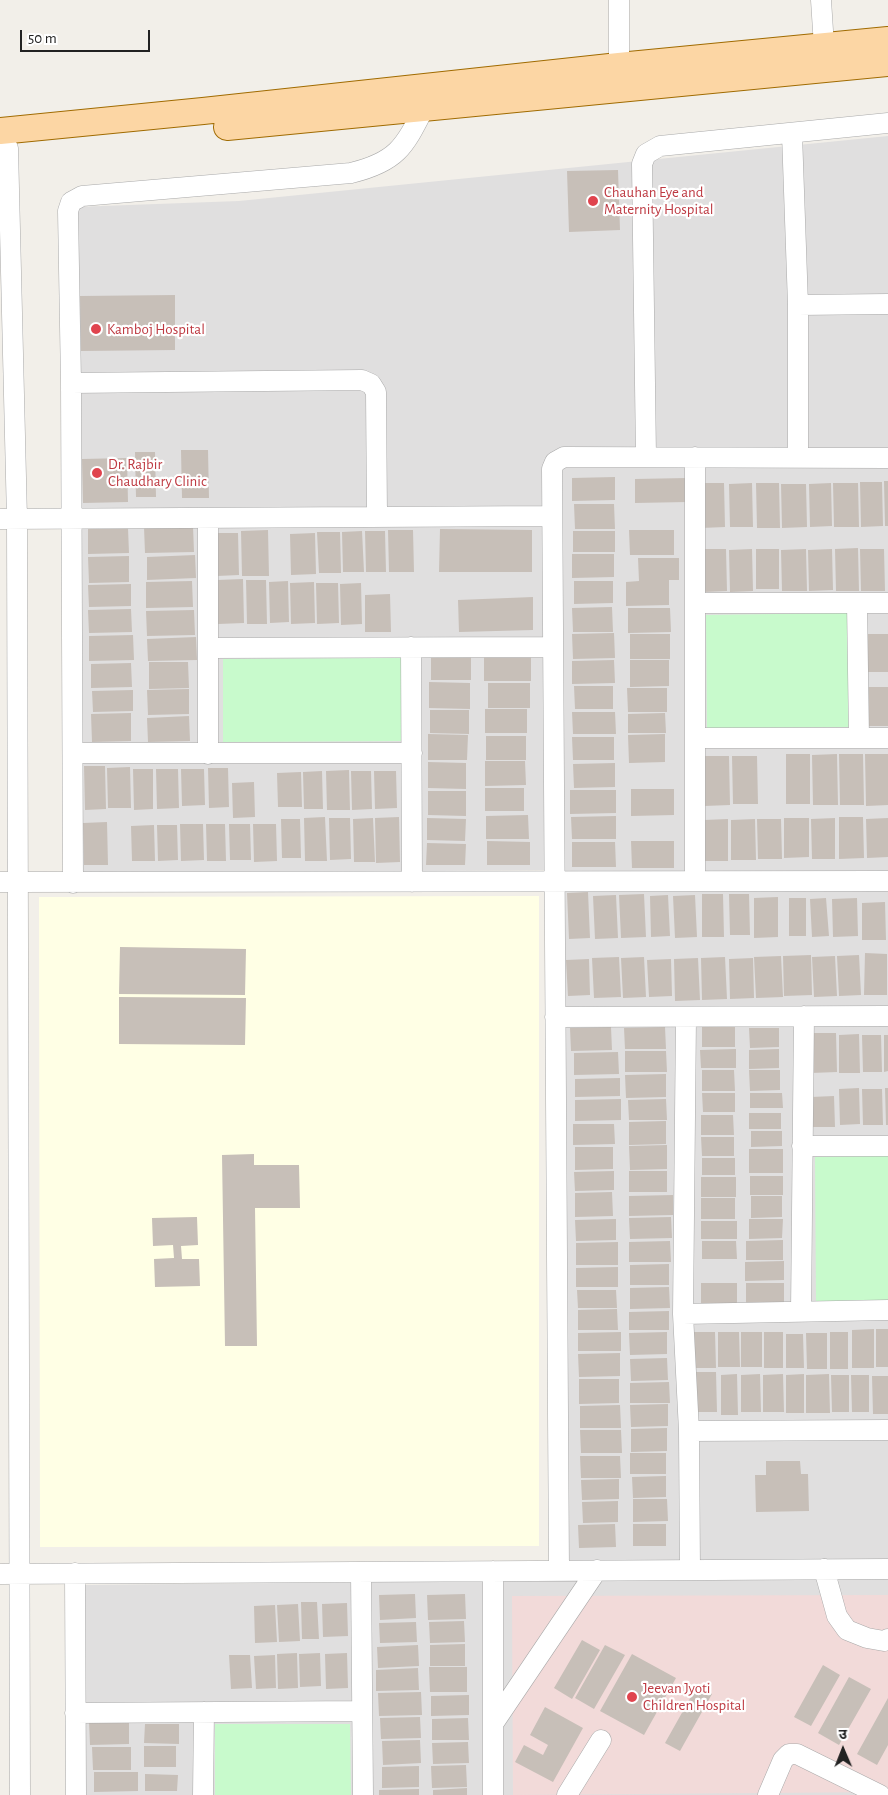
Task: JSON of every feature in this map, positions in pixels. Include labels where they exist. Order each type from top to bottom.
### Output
[{"type":"main road","points":[[2,141],[213,110],[619,66],[888,40]]},
{"type":"main road","points":[[2,141],[424,108],[888,63]]},
{"type":"street","points":[[619,0],[619,66]]},
{"type":"street","points":[[821,0],[824,46]]},
{"type":"street","points":[[73,883],[71,383],[68,211],[71,202],[82,196],[351,174],[373,168],[392,157],[410,137],[424,108]]},
{"type":"street","points":[[646,457],[642,164],[646,154],[660,146],[888,124]]},
{"type":"street","points":[[792,134],[798,305],[798,457]]},
{"type":"street","points":[[2,141],[9,519],[10,1574],[20,1795]]},
{"type":"street","points":[[798,305],[888,304]]},
{"type":"street","points":[[71,383],[362,380],[371,384],[376,392],[377,517]]},
{"type":"street","points":[[559,1571],[552,469],[555,462],[564,457],[888,458]]},
{"type":"street","points":[[695,457],[695,881]]},
{"type":"street","points":[[9,519],[552,516]]},
{"type":"street","points":[[208,518],[208,754]]},
{"type":"street","points":[[695,603],[888,603]]},
{"type":"street","points":[[857,603],[860,738]]},
{"type":"street","points":[[411,647],[412,882]]},
{"type":"street","points":[[208,648],[553,647]]},
{"type":"street","points":[[695,738],[888,738]]},
{"type":"street","points":[[72,753],[412,754]]},
{"type":"street","points":[[9,883],[888,881]]},
{"type":"street","points":[[801,1311],[804,1016]]},
{"type":"street","points":[[555,1017],[888,1016]]},
{"type":"street","points":[[686,1017],[683,1314],[689,1430],[690,1570]]},
{"type":"street","points":[[802,1146],[888,1146]]},
{"type":"street","points":[[683,1314],[888,1310]]},
{"type":"street","points":[[689,1430],[888,1430]]},
{"type":"street","points":[[824,1569],[837,1616],[847,1630],[867,1638],[884,1641],[888,1639]]},
{"type":"street","points":[[10,1574],[888,1569]]},
{"type":"street","points":[[493,1724],[597,1570]]},
{"type":"street","points":[[493,1571],[493,1795]]},
{"type":"street","points":[[361,1572],[363,1795]]},
{"type":"street","points":[[74,1573],[76,1795]]},
{"type":"street","points":[[75,1712],[362,1711]]},
{"type":"street","points":[[204,1712],[204,1795]]},
{"type":"street","points":[[567,1795],[601,1740]]},
{"type":"street","points":[[768,1795],[783,1760],[789,1754],[797,1754],[880,1795]]},
{"type":"shaded area","points":[[888,136],[888,1795],[84,1795],[84,1585],[567,1580],[562,870],[82,874],[74,207],[239,201]]},
{"type":"shaded area","points":[[539,896],[539,1546],[40,1547],[39,897]]},
{"type":"shaded area","points":[[888,1595],[888,1792],[513,1795],[512,1596]]},
{"type":"green space","points":[[848,613],[849,727],[707,728],[706,615]]},
{"type":"green space","points":[[402,658],[402,741],[223,742],[223,659]]},
{"type":"green space","points":[[888,1156],[888,1301],[816,1302],[815,1157]]},
{"type":"green space","points":[[215,1724],[350,1724],[351,1795],[215,1795]]},
{"type":"building","points":[[618,170],[620,230],[569,232],[567,171]]},
{"type":"building","points":[[175,295],[175,350],[81,351],[80,296]]},
{"type":"building","points":[[181,450],[208,450],[209,498],[182,498]]},
{"type":"building","points":[[135,452],[155,452],[156,497],[136,497]]},
{"type":"building","points":[[127,458],[128,502],[83,503],[82,459]]},
{"type":"building","points":[[615,477],[615,500],[572,501],[572,478]]},
{"type":"building","points":[[687,478],[687,502],[635,503],[635,479]]},
{"type":"building","points":[[884,481],[888,481],[888,526],[885,526]]},
{"type":"building","points":[[860,482],[882,482],[883,526],[861,527]]},
{"type":"building","points":[[700,483],[724,483],[725,527],[701,528]]},
{"type":"building","points":[[752,483],[753,527],[730,527],[729,484]]},
{"type":"building","points":[[756,483],[779,483],[780,528],[757,528]]},
{"type":"building","points":[[831,483],[832,526],[810,527],[809,484]]},
{"type":"building","points":[[833,483],[858,483],[859,527],[834,527]]},
{"type":"building","points":[[781,484],[806,484],[807,527],[782,528]]},
{"type":"building","points":[[574,504],[614,504],[615,529],[575,529]]},
{"type":"building","points":[[193,526],[194,552],[145,553],[144,527]]},
{"type":"building","points":[[128,528],[129,553],[88,554],[88,529]]},
{"type":"building","points":[[440,529],[532,530],[532,572],[439,572]]},
{"type":"building","points":[[268,530],[269,576],[242,576],[241,531]]},
{"type":"building","points":[[388,530],[413,530],[414,572],[389,572]]},
{"type":"building","points":[[629,530],[674,530],[674,555],[630,555]]},
{"type":"building","points":[[362,531],[364,572],[343,572],[342,532]]},
{"type":"building","points":[[365,531],[385,531],[386,572],[366,572]]},
{"type":"building","points":[[573,531],[615,531],[615,552],[573,552]]},
{"type":"building","points":[[317,532],[340,532],[341,573],[319,573]]},
{"type":"building","points":[[216,533],[238,533],[239,575],[217,576]]},
{"type":"building","points":[[315,533],[316,574],[291,575],[290,534]]},
{"type":"building","points":[[858,548],[859,591],[836,591],[835,549]]},
{"type":"building","points":[[702,549],[726,549],[727,591],[703,592]]},
{"type":"building","points":[[752,549],[753,591],[730,592],[729,550]]},
{"type":"building","points":[[756,549],[779,549],[779,589],[756,589]]},
{"type":"building","points":[[806,549],[807,591],[782,591],[781,550]]},
{"type":"building","points":[[832,549],[833,590],[809,591],[808,550]]},
{"type":"building","points":[[860,549],[884,549],[885,591],[861,591]]},
{"type":"building","points":[[572,554],[614,554],[614,577],[572,578]]},
{"type":"building","points":[[195,555],[196,578],[147,580],[147,557]]},
{"type":"building","points":[[129,556],[129,582],[89,583],[88,557]]},
{"type":"building","points":[[638,558],[679,558],[679,580],[669,580],[669,605],[626,606],[626,582],[639,581]]},
{"type":"building","points":[[243,579],[244,623],[218,624],[217,580]]},
{"type":"building","points":[[246,580],[266,580],[267,624],[247,624]]},
{"type":"building","points":[[192,581],[193,607],[146,608],[146,582]]},
{"type":"building","points":[[288,581],[289,622],[270,623],[269,582]]},
{"type":"building","points":[[574,581],[613,581],[613,603],[574,604]]},
{"type":"building","points":[[314,582],[315,623],[291,624],[290,583]]},
{"type":"building","points":[[316,583],[338,583],[339,623],[317,624]]},
{"type":"building","points":[[361,583],[362,624],[341,625],[340,584]]},
{"type":"building","points":[[131,584],[131,606],[89,607],[88,585]]},
{"type":"building","points":[[390,594],[391,632],[365,632],[365,595]]},
{"type":"building","points":[[533,597],[533,630],[459,632],[458,600]]},
{"type":"building","points":[[612,607],[613,632],[573,632],[572,608]]},
{"type":"building","points":[[628,608],[670,608],[671,632],[628,633]]},
{"type":"building","points":[[131,609],[132,632],[89,633],[88,610]]},
{"type":"building","points":[[194,610],[195,635],[147,636],[146,611]]},
{"type":"building","points":[[614,633],[615,658],[573,659],[572,634]]},
{"type":"building","points":[[630,634],[670,634],[670,659],[630,659]]},
{"type":"building","points":[[867,634],[888,634],[888,672],[867,672]]},
{"type":"building","points":[[133,635],[134,660],[89,661],[89,636]]},
{"type":"building","points":[[196,637],[197,660],[148,661],[147,639]]},
{"type":"building","points":[[484,654],[531,654],[531,681],[484,681]]},
{"type":"building","points":[[431,656],[471,656],[471,680],[431,680]]},
{"type":"building","points":[[614,660],[615,683],[572,684],[572,661]]},
{"type":"building","points":[[630,660],[669,660],[669,686],[630,687]]},
{"type":"building","points":[[149,662],[188,662],[189,688],[149,689]]},
{"type":"building","points":[[131,663],[132,687],[91,688],[91,664]]},
{"type":"building","points":[[429,682],[470,683],[470,709],[429,708]]},
{"type":"building","points":[[488,683],[530,683],[530,708],[488,708]]},
{"type":"building","points":[[574,686],[613,686],[613,709],[575,709]]},
{"type":"building","points":[[868,687],[888,687],[888,726],[868,726]]},
{"type":"building","points":[[627,688],[667,688],[667,712],[628,712]]},
{"type":"building","points":[[189,689],[189,714],[148,715],[147,690]]},
{"type":"building","points":[[133,690],[133,711],[93,712],[92,691]]},
{"type":"building","points":[[485,709],[527,709],[527,733],[485,733]]},
{"type":"building","points":[[430,710],[469,710],[469,734],[430,733]]},
{"type":"building","points":[[572,712],[615,712],[616,734],[573,734]]},
{"type":"building","points":[[131,713],[131,741],[92,742],[91,714]]},
{"type":"building","points":[[665,713],[666,733],[628,733],[628,714]]},
{"type":"building","points":[[189,716],[190,741],[148,742],[147,718]]},
{"type":"building","points":[[428,734],[468,735],[467,760],[428,760]]},
{"type":"building","points":[[665,734],[665,762],[629,763],[628,735]]},
{"type":"building","points":[[486,736],[526,736],[526,760],[486,760]]},
{"type":"building","points":[[572,737],[614,737],[614,760],[573,760]]},
{"type":"building","points":[[786,754],[810,754],[810,804],[786,804]]},
{"type":"building","points":[[837,754],[838,805],[813,805],[812,755]]},
{"type":"building","points":[[839,754],[863,754],[864,805],[840,805]]},
{"type":"building","points":[[865,754],[888,754],[888,805],[866,806]]},
{"type":"building","points":[[703,756],[729,756],[730,805],[704,806]]},
{"type":"building","points":[[732,756],[757,756],[758,804],[733,804]]},
{"type":"building","points":[[485,761],[525,761],[526,785],[485,786]]},
{"type":"building","points":[[428,762],[466,763],[466,789],[428,788]]},
{"type":"building","points":[[615,763],[615,787],[574,788],[573,764]]},
{"type":"building","points":[[84,766],[105,766],[106,809],[85,810]]},
{"type":"building","points":[[130,767],[131,808],[108,808],[107,768]]},
{"type":"building","points":[[208,768],[228,768],[229,807],[209,808]]},
{"type":"building","points":[[133,769],[153,769],[153,809],[134,810]]},
{"type":"building","points":[[156,769],[178,769],[179,808],[157,809]]},
{"type":"building","points":[[181,769],[204,769],[205,805],[182,806]]},
{"type":"building","points":[[349,770],[350,810],[327,810],[326,771]]},
{"type":"building","points":[[322,771],[323,809],[304,809],[303,772]]},
{"type":"building","points":[[351,771],[371,771],[372,809],[352,810]]},
{"type":"building","points":[[374,771],[396,771],[397,808],[375,809]]},
{"type":"building","points":[[301,772],[302,807],[278,807],[277,773]]},
{"type":"building","points":[[254,782],[255,817],[233,818],[232,783]]},
{"type":"building","points":[[485,788],[524,788],[524,811],[485,811]]},
{"type":"building","points":[[631,789],[674,789],[674,815],[631,816]]},
{"type":"building","points":[[570,790],[616,790],[616,813],[570,814]]},
{"type":"building","points":[[428,791],[466,791],[466,816],[428,815]]},
{"type":"building","points":[[528,815],[529,839],[486,839],[486,816]]},
{"type":"building","points":[[616,816],[616,839],[572,839],[571,817]]},
{"type":"building","points":[[325,817],[327,861],[305,861],[304,818]]},
{"type":"building","points":[[399,817],[400,862],[376,863],[375,818]]},
{"type":"building","points":[[839,817],[863,817],[864,858],[839,859]]},
{"type":"building","points":[[329,818],[350,818],[351,859],[330,860]]},
{"type":"building","points":[[373,818],[375,862],[354,862],[353,819]]},
{"type":"building","points":[[427,818],[466,819],[465,841],[427,840]]},
{"type":"building","points":[[784,818],[809,818],[809,857],[784,858]]},
{"type":"building","points":[[835,818],[835,859],[812,859],[811,819]]},
{"type":"building","points":[[888,818],[888,857],[867,858],[866,819]]},
{"type":"building","points":[[281,819],[300,819],[301,858],[282,858]]},
{"type":"building","points":[[728,819],[728,861],[705,861],[704,820]]},
{"type":"building","points":[[755,819],[756,860],[731,860],[731,820]]},
{"type":"building","points":[[757,819],[781,819],[782,859],[758,859]]},
{"type":"building","points":[[107,822],[108,865],[84,865],[83,823]]},
{"type":"building","points":[[180,824],[203,824],[204,860],[181,861]]},
{"type":"building","points":[[206,824],[225,824],[226,861],[207,861]]},
{"type":"building","points":[[229,824],[250,824],[251,860],[230,860]]},
{"type":"building","points":[[253,824],[276,824],[277,861],[254,862]]},
{"type":"building","points":[[154,825],[155,861],[132,861],[131,826]]},
{"type":"building","points":[[157,825],[177,825],[178,860],[158,861]]},
{"type":"building","points":[[487,841],[530,842],[530,865],[487,865]]},
{"type":"building","points":[[631,841],[674,841],[674,868],[632,868]]},
{"type":"building","points":[[572,842],[615,842],[616,867],[572,867]]},
{"type":"building","points":[[427,843],[466,844],[465,865],[426,865]]},
{"type":"building","points":[[588,892],[590,938],[569,939],[567,893]]},
{"type":"building","points":[[644,894],[646,937],[621,938],[619,895]]},
{"type":"building","points":[[702,894],[723,894],[724,937],[702,937]]},
{"type":"building","points":[[729,894],[749,894],[750,935],[730,935]]},
{"type":"building","points":[[616,895],[618,938],[595,939],[593,896]]},
{"type":"building","points":[[668,895],[670,936],[651,937],[650,896]]},
{"type":"building","points":[[695,895],[697,937],[675,938],[673,896]]},
{"type":"building","points":[[778,897],[778,937],[754,938],[754,898]]},
{"type":"building","points":[[789,898],[806,898],[806,936],[789,936]]},
{"type":"building","points":[[826,898],[829,936],[812,937],[810,899]]},
{"type":"building","points":[[857,898],[858,936],[833,937],[832,899]]},
{"type":"building","points":[[885,902],[886,940],[862,940],[862,903]]},
{"type":"building","points":[[120,947],[246,949],[245,995],[119,994]]},
{"type":"building","points":[[865,953],[887,954],[887,995],[864,995]]},
{"type":"building","points":[[811,955],[812,995],[784,996],[783,956]]},
{"type":"building","points":[[859,955],[861,995],[839,996],[837,956]]},
{"type":"building","points":[[781,956],[783,997],[756,998],[754,957]]},
{"type":"building","points":[[835,956],[837,996],[814,997],[812,957]]},
{"type":"building","points":[[619,957],[621,997],[594,998],[592,958]]},
{"type":"building","points":[[644,957],[646,997],[623,998],[621,958]]},
{"type":"building","points":[[725,957],[727,999],[702,1000],[701,958]]},
{"type":"building","points":[[698,958],[700,1000],[675,1001],[674,959]]},
{"type":"building","points":[[753,958],[754,998],[730,999],[729,959]]},
{"type":"building","points":[[589,959],[590,995],[568,996],[566,960]]},
{"type":"building","points":[[671,959],[672,996],[649,997],[647,960]]},
{"type":"building","points":[[119,997],[246,998],[245,1045],[119,1044]]},
{"type":"building","points":[[611,1027],[612,1050],[571,1051],[570,1028]]},
{"type":"building","points":[[665,1027],[666,1049],[625,1049],[624,1028]]},
{"type":"building","points":[[702,1027],[735,1027],[735,1047],[702,1047]]},
{"type":"building","points":[[749,1028],[779,1028],[779,1047],[750,1048]]},
{"type":"building","points":[[810,1033],[836,1033],[837,1072],[811,1073]]},
{"type":"building","points":[[859,1034],[860,1073],[839,1073],[839,1035]]},
{"type":"building","points":[[862,1035],[881,1035],[882,1072],[863,1072]]},
{"type":"building","points":[[884,1035],[888,1035],[888,1071],[884,1072]]},
{"type":"building","points":[[736,1049],[736,1068],[701,1068],[700,1050]]},
{"type":"building","points":[[779,1049],[779,1068],[749,1069],[749,1050]]},
{"type":"building","points":[[625,1051],[666,1051],[667,1072],[625,1072]]},
{"type":"building","points":[[618,1052],[619,1074],[574,1075],[574,1053]]},
{"type":"building","points":[[702,1070],[734,1070],[735,1091],[702,1091]]},
{"type":"building","points":[[749,1070],[780,1070],[780,1090],[750,1091]]},
{"type":"building","points":[[666,1074],[666,1097],[626,1098],[625,1075]]},
{"type":"building","points":[[620,1078],[620,1096],[575,1097],[575,1079]]},
{"type":"building","points":[[859,1088],[860,1124],[840,1125],[839,1089]]},
{"type":"building","points":[[885,1088],[888,1088],[888,1125],[886,1125]]},
{"type":"building","points":[[862,1089],[882,1089],[883,1125],[863,1125]]},
{"type":"building","points":[[702,1093],[735,1093],[735,1112],[703,1112]]},
{"type":"building","points":[[750,1093],[782,1093],[783,1108],[750,1108]]},
{"type":"building","points":[[834,1096],[835,1127],[811,1127],[811,1097]]},
{"type":"building","points":[[621,1099],[621,1120],[575,1121],[575,1100]]},
{"type":"building","points":[[666,1099],[667,1120],[629,1120],[628,1100]]},
{"type":"building","points":[[749,1113],[781,1113],[781,1129],[749,1129]]},
{"type":"building","points":[[701,1115],[733,1115],[734,1135],[701,1135]]},
{"type":"building","points":[[666,1121],[666,1144],[629,1145],[629,1122]]},
{"type":"building","points":[[573,1124],[614,1124],[615,1144],[573,1145]]},
{"type":"building","points":[[751,1131],[782,1131],[782,1146],[751,1147]]},
{"type":"building","points":[[701,1137],[734,1137],[734,1156],[702,1156]]},
{"type":"building","points":[[667,1145],[667,1169],[630,1170],[629,1146]]},
{"type":"building","points":[[575,1147],[613,1147],[613,1169],[575,1170]]},
{"type":"building","points":[[749,1149],[783,1149],[783,1173],[749,1173]]},
{"type":"building","points":[[254,1154],[254,1165],[299,1165],[300,1208],[255,1208],[257,1346],[225,1346],[222,1155]]},
{"type":"building","points":[[702,1158],[735,1158],[735,1175],[702,1175]]},
{"type":"building","points":[[614,1171],[614,1190],[575,1191],[574,1172]]},
{"type":"building","points":[[629,1171],[667,1171],[667,1192],[629,1192]]},
{"type":"building","points":[[750,1176],[783,1176],[783,1195],[750,1195]]},
{"type":"building","points":[[701,1177],[736,1177],[736,1197],[701,1197]]},
{"type":"building","points":[[612,1192],[613,1216],[575,1217],[575,1193]]},
{"type":"building","points":[[673,1195],[673,1215],[629,1216],[629,1196]]},
{"type":"building","points":[[751,1196],[782,1196],[782,1217],[751,1218]]},
{"type":"building","points":[[701,1198],[735,1198],[735,1219],[701,1219]]},
{"type":"building","points":[[197,1217],[198,1245],[181,1246],[182,1259],[199,1259],[200,1286],[155,1287],[154,1259],[174,1258],[173,1245],[153,1246],[152,1218]]},
{"type":"building","points":[[671,1217],[672,1238],[630,1239],[629,1218]]},
{"type":"building","points":[[616,1219],[616,1240],[576,1241],[575,1220]]},
{"type":"building","points":[[749,1219],[783,1219],[782,1238],[749,1239]]},
{"type":"building","points":[[701,1221],[737,1221],[737,1239],[701,1239]]},
{"type":"building","points":[[783,1240],[783,1260],[746,1260],[746,1241]]},
{"type":"building","points":[[670,1241],[671,1262],[629,1262],[629,1242]]},
{"type":"building","points":[[702,1241],[736,1241],[737,1259],[702,1259]]},
{"type":"building","points":[[618,1242],[618,1265],[576,1265],[576,1243]]},
{"type":"building","points":[[784,1261],[784,1280],[745,1281],[745,1262]]},
{"type":"building","points":[[669,1264],[669,1285],[630,1285],[630,1265]]},
{"type":"building","points":[[618,1267],[618,1287],[576,1287],[576,1268]]},
{"type":"building","points":[[701,1283],[737,1283],[737,1303],[701,1304]]},
{"type":"building","points":[[746,1283],[784,1283],[784,1303],[746,1303]]},
{"type":"building","points":[[669,1287],[670,1308],[630,1309],[630,1288]]},
{"type":"building","points":[[577,1290],[616,1290],[617,1308],[578,1308]]},
{"type":"building","points":[[617,1309],[618,1330],[578,1330],[578,1310]]},
{"type":"building","points":[[669,1311],[669,1330],[629,1330],[629,1312]]},
{"type":"building","points":[[874,1329],[874,1368],[852,1368],[852,1330]]},
{"type":"building","points":[[876,1329],[888,1329],[888,1367],[876,1367]]},
{"type":"building","points":[[621,1332],[621,1351],[578,1351],[578,1333]]},
{"type":"building","points":[[667,1332],[667,1354],[630,1355],[629,1333]]},
{"type":"building","points":[[694,1332],[715,1332],[716,1368],[695,1368]]},
{"type":"building","points":[[718,1332],[739,1332],[740,1367],[718,1367]]},
{"type":"building","points":[[741,1332],[762,1332],[762,1367],[741,1367]]},
{"type":"building","points":[[764,1332],[783,1332],[783,1368],[764,1368]]},
{"type":"building","points":[[830,1332],[848,1332],[848,1369],[830,1369]]},
{"type":"building","points":[[806,1333],[827,1333],[827,1369],[807,1369]]},
{"type":"building","points":[[786,1334],[803,1334],[804,1368],[786,1368]]},
{"type":"building","points":[[620,1353],[620,1376],[579,1377],[578,1354]]},
{"type":"building","points":[[667,1358],[668,1380],[631,1381],[630,1359]]},
{"type":"building","points":[[694,1372],[716,1372],[717,1412],[695,1412]]},
{"type":"building","points":[[737,1374],[738,1415],[721,1415],[721,1375]]},
{"type":"building","points":[[760,1374],[761,1412],[741,1412],[741,1375]]},
{"type":"building","points":[[783,1374],[784,1412],[763,1412],[763,1375]]},
{"type":"building","points":[[804,1374],[804,1413],[786,1413],[786,1375]]},
{"type":"building","points":[[829,1374],[830,1413],[806,1413],[806,1375]]},
{"type":"building","points":[[831,1375],[849,1375],[849,1412],[832,1412]]},
{"type":"building","points":[[851,1375],[869,1375],[869,1412],[852,1412]]},
{"type":"building","points":[[872,1376],[888,1376],[888,1414],[873,1414]]},
{"type":"building","points":[[579,1379],[619,1379],[619,1403],[579,1404]]},
{"type":"building","points":[[669,1382],[670,1403],[630,1403],[630,1383]]},
{"type":"building","points":[[668,1404],[668,1426],[631,1427],[630,1405]]},
{"type":"building","points":[[620,1405],[621,1428],[580,1428],[580,1406]]},
{"type":"building","points":[[667,1428],[667,1451],[631,1452],[631,1429]]},
{"type":"building","points":[[580,1430],[621,1430],[622,1453],[581,1453]]},
{"type":"building","points":[[630,1453],[666,1453],[666,1474],[630,1474]]},
{"type":"building","points":[[580,1456],[620,1456],[621,1478],[581,1478]]},
{"type":"building","points":[[766,1461],[800,1461],[801,1474],[808,1474],[809,1511],[756,1512],[755,1475],[766,1475]]},
{"type":"building","points":[[666,1476],[666,1497],[633,1498],[632,1477]]},
{"type":"building","points":[[619,1479],[619,1499],[582,1500],[581,1480]]},
{"type":"building","points":[[633,1499],[667,1499],[668,1521],[633,1522]]},
{"type":"building","points":[[618,1501],[618,1522],[583,1523],[582,1502]]},
{"type":"building","points":[[615,1524],[616,1547],[579,1548],[578,1525]]},
{"type":"building","points":[[633,1524],[666,1524],[666,1546],[633,1546]]},
{"type":"building","points":[[415,1594],[416,1618],[380,1620],[379,1595]]},
{"type":"building","points":[[465,1594],[466,1619],[428,1620],[427,1595]]},
{"type":"building","points":[[301,1602],[317,1602],[319,1639],[302,1639]]},
{"type":"building","points":[[347,1603],[348,1636],[323,1637],[322,1604]]},
{"type":"building","points":[[298,1604],[300,1641],[279,1642],[277,1605]]},
{"type":"building","points":[[275,1605],[277,1642],[255,1643],[254,1606]]},
{"type":"building","points":[[464,1621],[465,1642],[430,1643],[429,1622]]},
{"type":"building","points":[[416,1622],[417,1642],[380,1643],[379,1623]]},
{"type":"building","points":[[582,1640],[600,1650],[572,1699],[554,1688]]},
{"type":"building","points":[[465,1644],[465,1666],[430,1666],[430,1645]]},
{"type":"building","points":[[418,1645],[419,1666],[378,1668],[377,1647]]},
{"type":"building","points":[[605,1645],[625,1655],[594,1709],[575,1698]]},
{"type":"building","points":[[297,1653],[298,1688],[278,1689],[277,1654]]},
{"type":"building","points":[[320,1653],[321,1686],[300,1687],[299,1654]]},
{"type":"building","points":[[347,1653],[348,1688],[326,1689],[325,1654]]},
{"type":"building","points":[[632,1654],[676,1678],[644,1735],[600,1711]]},
{"type":"building","points":[[229,1655],[250,1655],[252,1688],[231,1689]]},
{"type":"building","points":[[275,1655],[276,1688],[256,1689],[254,1656]]},
{"type":"building","points":[[823,1665],[840,1675],[811,1726],[794,1717]]},
{"type":"building","points":[[429,1667],[467,1667],[467,1692],[430,1692]]},
{"type":"building","points":[[418,1668],[419,1690],[376,1691],[376,1670]]},
{"type":"building","points":[[849,1677],[871,1689],[839,1745],[818,1733]]},
{"type":"building","points":[[697,1686],[712,1694],[680,1751],[665,1743]]},
{"type":"building","points":[[421,1692],[422,1715],[379,1716],[378,1693]]},
{"type":"building","points":[[469,1695],[469,1715],[431,1716],[431,1696]]},
{"type":"building","points":[[888,1698],[888,1745],[877,1765],[857,1754]]},
{"type":"building","points":[[545,1707],[583,1728],[553,1782],[515,1762],[524,1745],[543,1755],[548,1745],[530,1735]]},
{"type":"building","points":[[420,1717],[421,1738],[381,1739],[380,1718]]},
{"type":"building","points":[[468,1718],[469,1740],[432,1740],[432,1719]]},
{"type":"building","points":[[129,1720],[129,1744],[90,1745],[89,1721]]},
{"type":"building","points":[[145,1724],[179,1724],[179,1744],[144,1743]]},
{"type":"building","points":[[420,1740],[421,1763],[383,1765],[382,1741]]},
{"type":"building","points":[[468,1742],[469,1763],[433,1764],[432,1743]]},
{"type":"building","points":[[144,1746],[176,1746],[176,1767],[144,1767]]},
{"type":"building","points":[[92,1747],[131,1747],[131,1770],[93,1770]]},
{"type":"building","points":[[466,1765],[467,1787],[432,1788],[431,1766]]},
{"type":"building","points":[[419,1766],[419,1787],[382,1788],[382,1767]]},
{"type":"building","points":[[94,1772],[138,1772],[138,1791],[94,1792]]},
{"type":"building","points":[[145,1774],[178,1775],[177,1791],[145,1791]]},
{"type":"building","points":[[467,1788],[467,1795],[433,1795],[433,1790]]},
{"type":"building","points":[[419,1789],[419,1795],[379,1795],[379,1790]]},
{"type":"place","name":"Chauhan Eye and Maternity Hospital","points":[[593,201]]},
{"type":"place","name":"Kamboj Hospital","points":[[96,329]]},
{"type":"place","name":"Dr. Rajbir Chaudhary Clinic","points":[[97,473]]},
{"type":"place","name":"Jeevan Jyoti Children Hospital","points":[[632,1697]]}]
